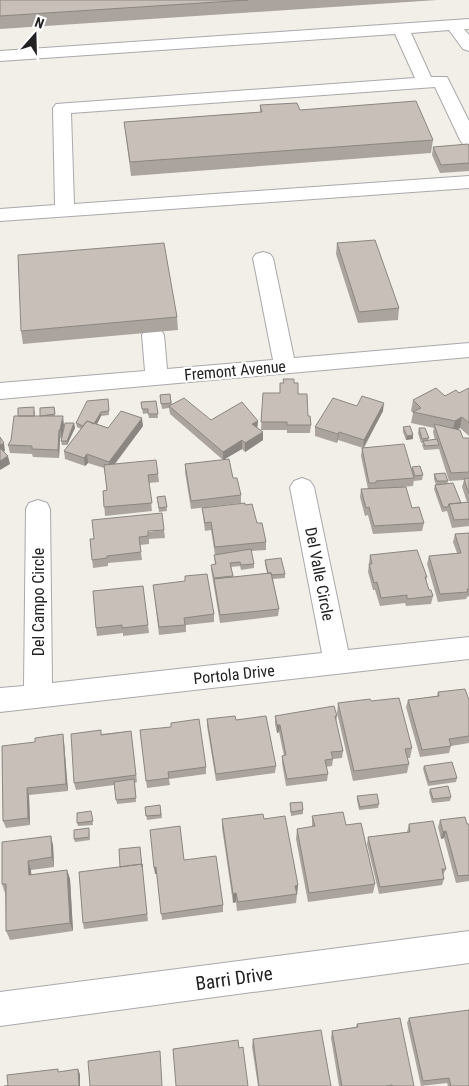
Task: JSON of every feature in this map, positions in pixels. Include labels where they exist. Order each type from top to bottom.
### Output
[{"type":"street","points":[[0,56],[461,25],[469,46]]},
{"type":"street","points":[[401,29],[426,82]]},
{"type":"street","points":[[65,210],[62,108],[441,82],[469,140]]},
{"type":"street","points":[[0,215],[469,182]]},
{"type":"street","points":[[262,258],[285,366]]},
{"type":"street","points":[[153,335],[157,377]]},
{"type":"street","name":"Fremont Avenue","points":[[0,391],[469,350]]},
{"type":"street","name":"Del Valle Circle","points":[[302,486],[338,662]]},
{"type":"street","name":"Del Campo Circle","points":[[38,509],[38,696]]},
{"type":"street","name":"Portola Drive","points":[[0,700],[469,648]]},
{"type":"street","name":"Barri Drive","points":[[0,1009],[469,947]]},
{"type":"building","points":[[0,0],[248,0],[0,16]]},
{"type":"building","points":[[416,101],[433,140],[130,162],[124,122],[262,112],[260,105],[297,103],[300,110]]},
{"type":"building","points":[[468,144],[469,163],[441,165],[433,147]]},
{"type":"building","points":[[375,240],[399,308],[359,312],[337,243]]},
{"type":"building","points":[[164,243],[177,317],[21,331],[18,255]]},
{"type":"building","points":[[283,379],[294,379],[294,383],[298,383],[298,394],[307,394],[308,416],[310,416],[311,425],[287,425],[287,422],[261,422],[263,393],[280,393],[280,383],[284,383]]},
{"type":"building","points":[[436,388],[445,396],[456,390],[459,393],[469,388],[469,423],[462,417],[455,421],[413,412],[421,408],[413,400]]},
{"type":"building","points":[[170,394],[171,403],[161,404],[160,395]]},
{"type":"building","points":[[362,396],[384,403],[364,440],[315,427],[333,398],[357,406]]},
{"type":"building","points":[[184,398],[211,420],[242,402],[258,421],[252,424],[263,432],[245,443],[242,440],[223,452],[169,406]]},
{"type":"building","points":[[108,399],[109,411],[101,412],[94,424],[87,421],[83,426],[76,423],[87,401]]},
{"type":"building","points":[[156,401],[158,414],[148,414],[148,409],[142,409],[141,402]]},
{"type":"building","points":[[34,407],[34,416],[18,416],[18,408]]},
{"type":"building","points":[[54,407],[55,414],[40,416],[40,408]]},
{"type":"building","points":[[121,411],[142,418],[109,462],[87,454],[84,458],[64,451],[87,421],[108,428]]},
{"type":"building","points":[[14,416],[63,416],[59,430],[58,450],[32,449],[32,446],[8,445],[11,440]]},
{"type":"building","points":[[65,423],[74,423],[67,441],[61,441]]},
{"type":"building","points":[[434,424],[460,430],[463,438],[469,438],[469,472],[451,473]]},
{"type":"building","points":[[410,426],[413,435],[407,436],[403,427]]},
{"type":"building","points":[[419,428],[425,428],[429,438],[422,439]]},
{"type":"building","points":[[0,437],[4,443],[0,445]]},
{"type":"building","points":[[437,439],[439,445],[425,446],[423,441]]},
{"type":"building","points":[[404,444],[414,478],[369,483],[362,448]]},
{"type":"building","points":[[0,448],[8,456],[0,461]]},
{"type":"building","points":[[229,459],[233,478],[237,478],[241,495],[191,501],[185,464]]},
{"type":"building","points":[[156,460],[158,474],[148,475],[152,503],[104,507],[103,491],[107,490],[104,465]]},
{"type":"building","points":[[420,466],[423,475],[415,476],[412,467]]},
{"type":"building","points":[[445,473],[448,481],[437,481],[434,474]]},
{"type":"building","points":[[469,478],[469,494],[464,479]]},
{"type":"building","points":[[453,483],[461,503],[449,504],[448,507],[443,507],[435,485]]},
{"type":"building","points":[[406,487],[412,508],[419,507],[424,523],[374,526],[369,507],[366,508],[361,489]]},
{"type":"building","points":[[165,496],[167,507],[159,508],[157,497]]},
{"type":"building","points":[[469,502],[469,519],[454,520],[449,504]]},
{"type":"building","points":[[245,503],[245,505],[252,504],[257,523],[262,523],[266,542],[215,547],[211,522],[205,523],[202,508]]},
{"type":"building","points":[[162,513],[164,530],[148,531],[148,536],[139,537],[141,552],[107,556],[107,558],[92,560],[90,539],[94,539],[92,520]]},
{"type":"building","points":[[469,533],[468,592],[440,594],[429,556],[461,553],[455,534]]},
{"type":"building","points":[[251,549],[254,564],[241,565],[240,562],[230,563],[233,576],[214,578],[211,565],[216,564],[214,555]]},
{"type":"building","points":[[417,550],[427,577],[425,577],[429,590],[431,590],[433,596],[407,599],[407,595],[381,598],[377,582],[374,583],[369,564],[372,564],[370,555]]},
{"type":"building","points":[[281,558],[285,574],[272,575],[268,573],[265,560]]},
{"type":"building","points":[[271,573],[279,609],[220,615],[214,579]]},
{"type":"building","points":[[207,574],[214,614],[184,618],[185,625],[159,627],[153,585],[185,581],[185,576]]},
{"type":"building","points":[[143,586],[148,625],[96,628],[93,591]]},
{"type":"building","points":[[465,689],[469,700],[469,736],[449,739],[451,746],[422,750],[408,700],[439,696],[438,692]]},
{"type":"building","points":[[399,698],[412,748],[405,749],[409,764],[354,771],[338,703]]},
{"type":"building","points":[[334,706],[343,751],[331,752],[333,759],[325,760],[328,774],[287,779],[282,756],[286,755],[280,725],[277,725],[275,716]]},
{"type":"building","points":[[235,716],[236,720],[266,716],[276,766],[216,774],[207,719]]},
{"type":"building","points":[[199,719],[206,767],[168,772],[169,778],[146,781],[140,730],[171,727],[171,723]]},
{"type":"building","points":[[101,730],[101,735],[131,731],[136,775],[74,783],[71,734]]},
{"type":"building","points":[[63,734],[66,784],[27,788],[28,818],[3,821],[2,746],[35,742],[35,738]]},
{"type":"building","points":[[452,762],[457,778],[429,782],[424,766]]},
{"type":"building","points":[[134,779],[136,798],[116,800],[114,782]]},
{"type":"building","points":[[448,786],[451,797],[433,799],[430,789]]},
{"type":"building","points":[[377,794],[379,804],[360,807],[357,796]]},
{"type":"building","points":[[302,802],[303,810],[291,812],[290,803]]},
{"type":"building","points":[[160,805],[161,815],[146,816],[145,807]]},
{"type":"building","points":[[91,811],[93,821],[77,823],[77,813]]},
{"type":"building","points":[[343,812],[346,825],[361,823],[375,884],[309,893],[297,829],[315,826],[312,816]]},
{"type":"building","points":[[263,814],[264,819],[285,816],[298,885],[295,886],[297,894],[238,902],[236,893],[233,894],[222,819]]},
{"type":"building","points":[[465,817],[467,824],[469,824],[469,875],[458,876],[446,831],[443,832],[440,820]]},
{"type":"building","points":[[433,821],[446,869],[442,869],[444,879],[380,887],[368,837],[410,832],[409,824]]},
{"type":"building","points":[[180,826],[184,860],[216,856],[223,905],[161,914],[150,830]]},
{"type":"building","points":[[89,828],[89,837],[74,839],[74,830]]},
{"type":"building","points":[[51,836],[52,857],[28,861],[29,875],[67,870],[70,923],[6,931],[6,884],[2,884],[2,842]]},
{"type":"building","points":[[140,847],[142,864],[120,867],[119,849]]},
{"type":"building","points":[[142,864],[147,914],[83,923],[79,872]]},
{"type":"building","points":[[469,1010],[469,1086],[451,1086],[449,1078],[423,1081],[409,1018]]},
{"type":"building","points":[[400,1018],[414,1086],[342,1086],[332,1031],[358,1027],[357,1024]]},
{"type":"building","points":[[321,1030],[331,1086],[259,1086],[253,1039]]},
{"type":"building","points":[[238,1040],[239,1048],[243,1047],[248,1086],[176,1086],[173,1049]]},
{"type":"building","points":[[160,1051],[162,1086],[90,1086],[88,1061]]},
{"type":"building","points":[[58,1069],[58,1072],[78,1069],[79,1086],[8,1086],[7,1075]]}]
